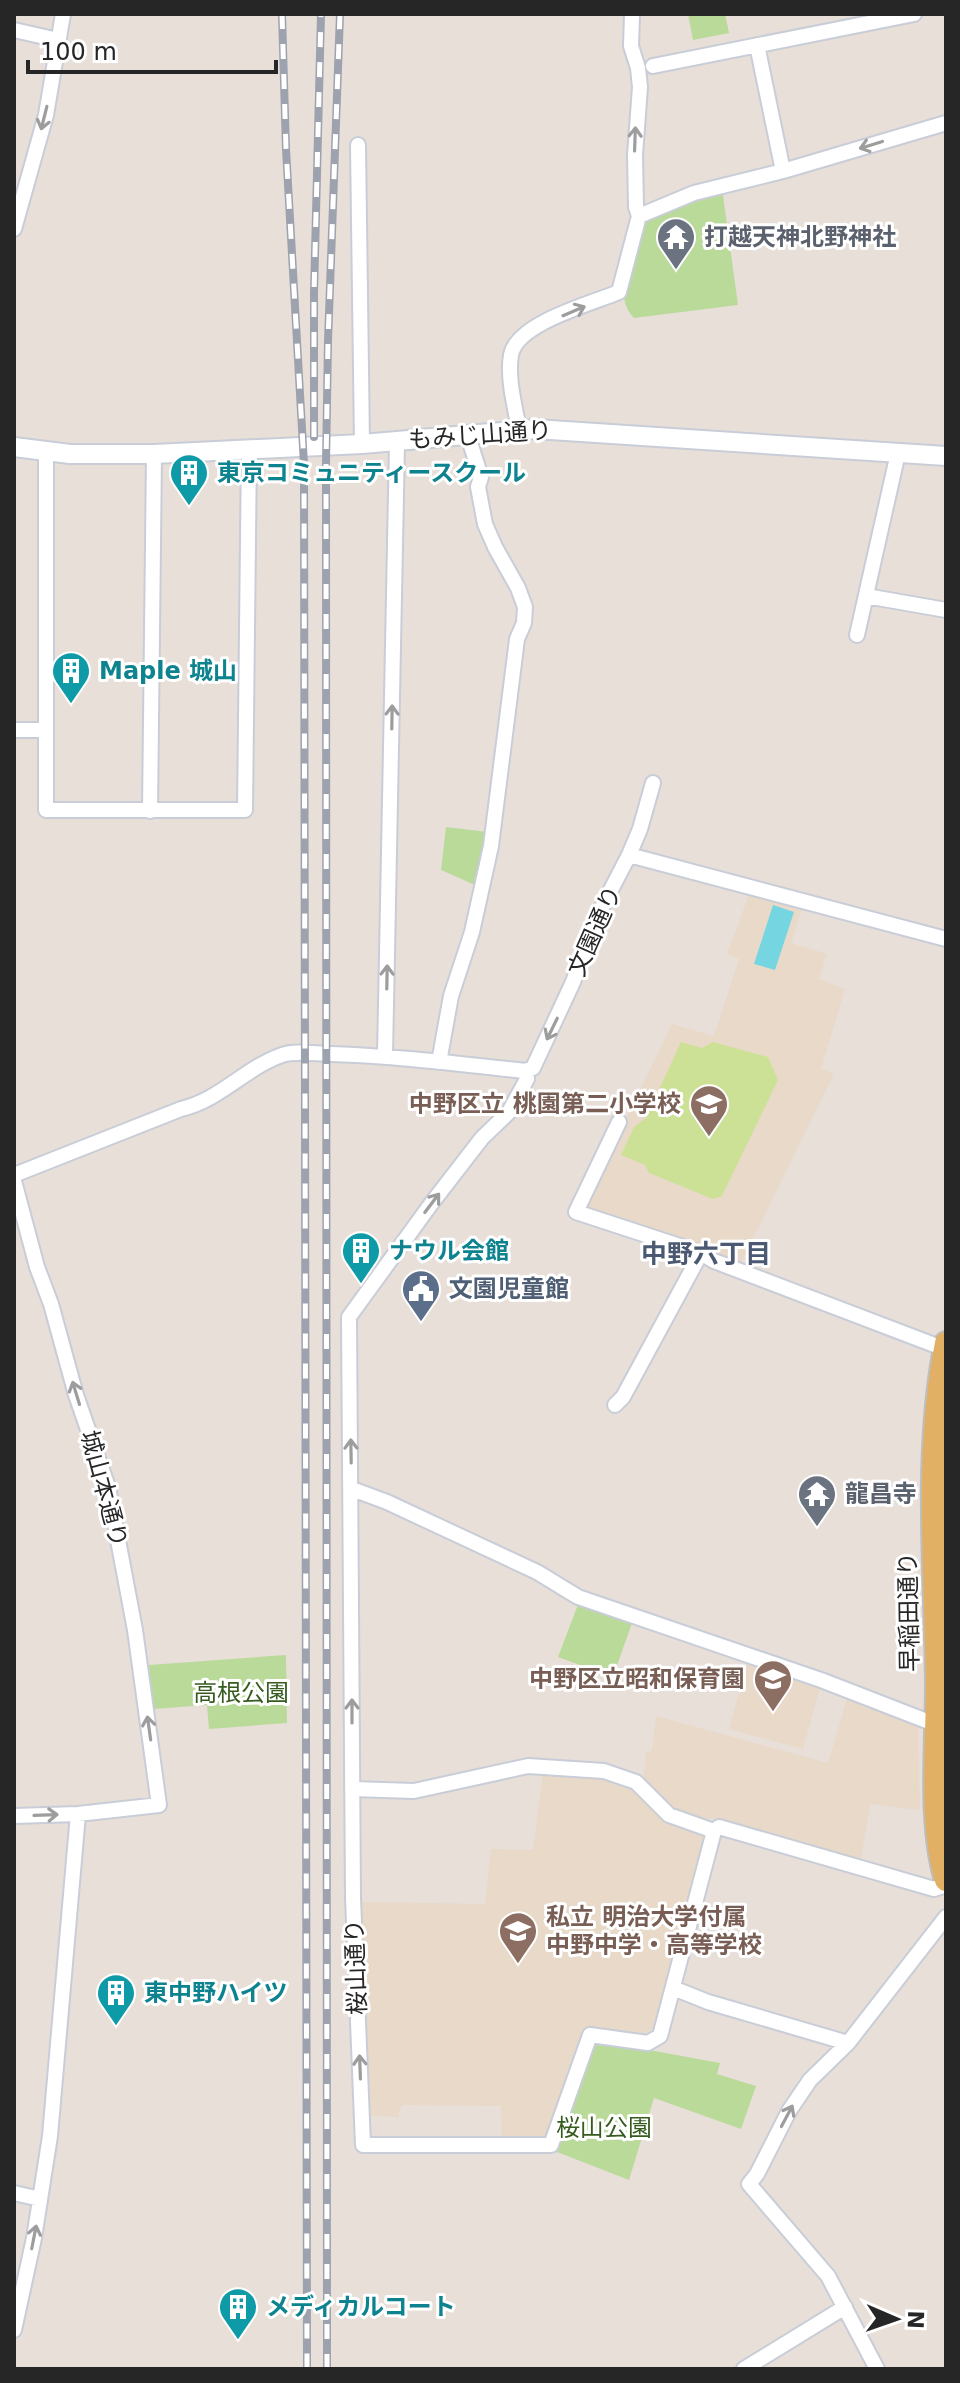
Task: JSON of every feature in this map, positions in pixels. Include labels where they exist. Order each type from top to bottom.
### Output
[{"type":"main road","name":"早稲田通り","points":[[945,1346],[934,1462],[937,1725],[946,1883]]},
{"type":"street","points":[[14,229],[46,115],[63,14]]},
{"type":"street","points":[[519,429],[510,367],[515,343],[529,329],[619,292],[639,216],[636,207],[635,155],[640,87],[631,46],[632,14]]},
{"type":"street","points":[[653,66],[914,14]]},
{"type":"street","points":[[14,30],[58,40]]},
{"type":"street","points":[[757,45],[783,171]]},
{"type":"street","points":[[639,216],[694,193],[783,171],[946,123]]},
{"type":"street","points":[[358,145],[362,444]]},
{"type":"street","name":"もみじ山通り","points":[[14,447],[46,452],[154,454],[397,442],[519,429],[606,432],[946,456]]},
{"type":"street","points":[[439,1062],[451,996],[472,932],[491,846],[517,639],[524,623],[525,607],[485,524],[478,487],[481,477],[467,433]]},
{"type":"street","points":[[385,1055],[397,442]]},
{"type":"street","points":[[46,452],[46,810],[245,810],[249,449]]},
{"type":"street","points":[[857,635],[898,453]]},
{"type":"street","points":[[150,811],[154,454]]},
{"type":"street","points":[[866,596],[946,610]]},
{"type":"street","points":[[14,730],[46,730]]},
{"type":"street","name":"文園通り","points":[[352,1489],[349,1317],[465,1160],[509,1112],[527,1079],[525,1071],[533,1068],[556,1021],[585,944],[629,855],[653,783]]},
{"type":"street","points":[[629,855],[946,939]]},
{"type":"street","points":[[14,1178],[181,1109],[200,1105],[237,1082],[248,1071],[280,1055],[385,1055],[525,1071]]},
{"type":"street","points":[[619,1122],[576,1212],[701,1253],[714,1261],[945,1346]]},
{"type":"street","name":"城山本通り","points":[[14,1178],[37,1267],[108,1487],[133,1617],[159,1805],[78,1814]]},
{"type":"street","points":[[615,1405],[623,1397],[701,1253]]},
{"type":"street","points":[[352,1489],[525,1566],[578,1597],[821,1680],[937,1725]]},
{"type":"street","name":"桜山通り","points":[[352,1489],[353,1898],[363,2145],[551,2145],[590,2035],[648,2043],[660,2036],[673,1988]]},
{"type":"street","points":[[352,1789],[414,1791],[528,1766],[604,1771],[636,1782],[669,1815],[714,1831]]},
{"type":"street","points":[[14,1816],[78,1814],[50,2136],[14,2330]]},
{"type":"street","points":[[848,2043],[708,2002],[673,1988],[714,1831],[719,1827],[934,1889],[946,1883]]},
{"type":"street","points":[[877,2369],[828,2276],[749,2184],[789,2111],[810,2080],[848,2043],[946,1917]]},
{"type":"street","points":[[14,2193],[40,2199]]},
{"type":"street","points":[[744,2369],[845,2307]]},
{"type":"shaded area","name":"中野区立 桃園第二小学校","points":[[750,892],[803,906],[791,943],[827,954],[819,979],[845,989],[821,1069],[834,1074],[741,1263],[586,1207],[585,1203],[672,1024],[714,1036],[739,959],[727,954]]},
{"type":"shaded area","name":"中野区立昭和保育園","points":[[748,1661],[820,1688],[803,1749],[729,1729]]},
{"type":"shaded area","name":"私立 明治大学付属 中野中学・高等学校","points":[[848,1696],[918,1722],[920,1810],[870,1804],[861,1859],[709,1818],[656,2028],[636,2036],[585,2027],[550,2133],[544,2138],[502,2138],[501,2106],[403,2105],[399,2117],[371,2116],[361,1902],[485,1904],[491,1849],[533,1850],[543,1772],[608,1776],[634,1786],[665,1822],[685,1828],[643,1780],[646,1753],[652,1750],[656,1716],[828,1763]]},
{"type":"green space","points":[[688,14],[725,14],[729,33],[693,40]]},
{"type":"green space","points":[[722,188],[738,305],[634,318],[627,308],[624,283],[641,217]]},
{"type":"green space","points":[[446,827],[488,832],[485,858],[475,885],[441,870]]},
{"type":"green space","points":[[681,1042],[702,1048],[713,1042],[768,1057],[778,1080],[722,1196],[713,1199],[649,1173],[645,1165],[621,1155],[634,1127],[646,1118]]},
{"type":"green space","points":[[579,1602],[633,1620],[613,1677],[558,1657]]},
{"type":"green space","name":"高根公園","points":[[286,1655],[287,1723],[209,1729],[207,1705],[153,1709],[149,1665]]},
{"type":"green space","name":"桜山公園","points":[[600,2041],[720,2063],[717,2074],[756,2086],[741,2129],[654,2098],[629,2180],[557,2152],[592,2044]]},
{"type":"water","points":[[773,905],[794,912],[775,970],[754,964]]},
{"type":"railway","points":[[282,14],[286,149],[304,464],[307,2369]]},
{"type":"railway","points":[[314,437],[321,14]]},
{"type":"railway","points":[[327,2369],[326,464],[340,14]]},
{"type":"place","name":"打越天神北野神社","points":[[676,271]]},
{"type":"place","name":"東京コミュニティースクール","points":[[189,507]]},
{"type":"place","name":"Maple 城山","points":[[71,705]]},
{"type":"place","name":"中野区立 桃園第二小学校","points":[[709,1138]]},
{"type":"place","name":"ナウル会館","points":[[361,1285]]},
{"type":"place","name":"文園児童館","points":[[421,1323]]},
{"type":"place","name":"龍昌寺","points":[[817,1528]]},
{"type":"place","name":"中野区立昭和保育園","points":[[773,1713]]},
{"type":"place","name":"私立 明治大学付属 中野中学・高等学校","points":[[518,1965]]},
{"type":"place","name":"東中野ハイツ","points":[[116,2027]]},
{"type":"place","name":"メディカルコート","points":[[238,2341]]},
{"type":"district","name":"中野六丁目","points":[[706,1254]]}]
